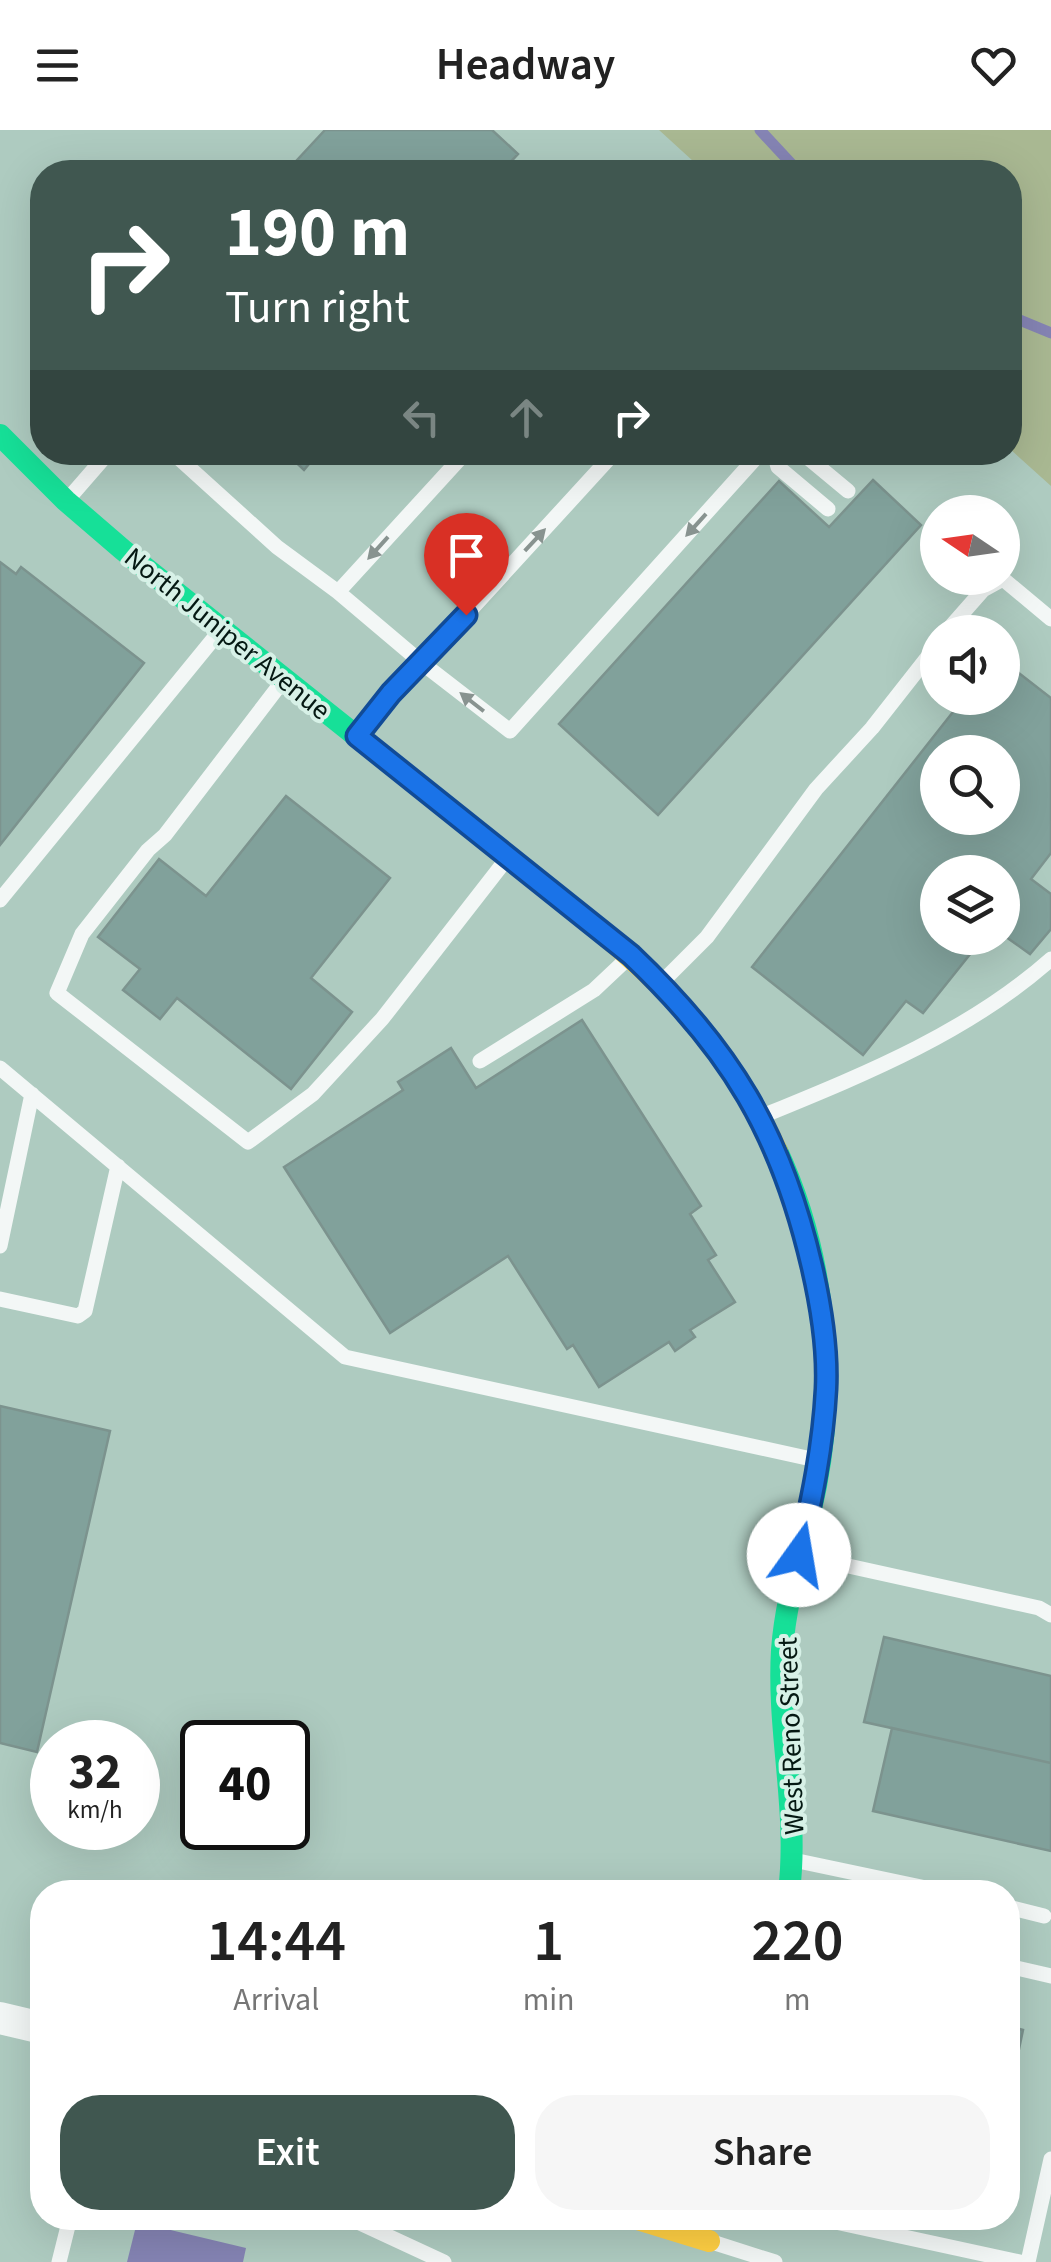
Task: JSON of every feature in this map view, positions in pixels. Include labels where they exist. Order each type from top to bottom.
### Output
[{"type":"street","name":"North Juniper Avenue","points":[[0,436],[66,500],[221,629],[631,955],[661,983],[736,1074],[761,1116],[802,1225],[821,1308],[826,1384],[820,1461],[807,1522]]},
{"type":"street","name":"West Reno Street","points":[[791,1880],[793,1784],[783,1702],[782,1652],[807,1522]]},
{"type":"street","points":[[0,2018],[30,2025]]},
{"type":"street","points":[[675,2230],[709,2240]]},
{"type":"lane","points":[[66,500],[97,465]]},
{"type":"lane","points":[[187,465],[278,547],[510,731],[750,465]]},
{"type":"lane","points":[[338,592],[454,465]]},
{"type":"lane","points":[[357,736],[391,693],[603,465]]},
{"type":"lane","points":[[777,465],[828,509]]},
{"type":"lane","points":[[817,465],[848,490]]},
{"type":"lane","points":[[961,615],[983,590],[1002,579],[1051,619]]},
{"type":"lane","points":[[0,900],[221,629]]},
{"type":"lane","points":[[661,983],[707,937],[816,790],[920,667]]},
{"type":"lane","points":[[285,678],[165,835],[148,850],[82,934],[57,994],[152,1070],[248,1142],[313,1094],[382,1018],[509,856]]},
{"type":"lane","points":[[480,1061],[594,990],[631,955]]},
{"type":"lane","points":[[761,1116],[888,1064],[1030,978],[1051,959]]},
{"type":"lane","points":[[0,1068],[345,1356],[820,1461]]},
{"type":"lane","points":[[0,1246],[32,1094]]},
{"type":"lane","points":[[0,1298],[78,1316],[85,1311],[118,1166]]},
{"type":"lane","points":[[799,1555],[1039,1608],[1051,1615]]},
{"type":"lane","points":[[794,1861],[886,1880]]},
{"type":"lane","points":[[1020,1910],[1044,1916]]},
{"type":"lane","points":[[1020,1969],[1051,1976]]},
{"type":"lane","points":[[1028,2262],[1051,2160]]},
{"type":"lane","points":[[59,2262],[67,2230]]},
{"type":"lane","points":[[380,2230],[444,2262]]},
{"type":"lane","points":[[872,2230],[1020,2262]]},
{"type":"lane","points":[[709,2240],[775,2262]]},
{"type":"green space","points":[[659,130],[1051,130],[1051,486],[1022,460],[1022,160],[692,160]]},
{"type":"water","points":[[135,2230],[171,2230],[246,2248],[243,2262],[127,2262]]},
{"type":"building","points":[[325,130],[492,130],[518,154],[512,160],[297,160]]},
{"type":"building","points":[[873,480],[920,524],[658,815],[559,724],[779,481],[829,527]]},
{"type":"building","points":[[0,562],[16,574],[21,567],[144,663],[0,845]]},
{"type":"building","points":[[1020,674],[1051,698],[1051,853],[1031,879],[1051,894],[1051,929],[1030,954],[1020,947],[1020,855],[920,855],[920,955],[969,955],[923,1013],[906,1001],[863,1055],[752,967],[920,754],[920,835],[1020,835],[1020,735],[935,735],[951,715],[1020,715]]},
{"type":"building","points":[[286,796],[390,878],[311,978],[352,1012],[291,1089],[177,998],[160,1019],[123,990],[140,969],[98,937],[159,859],[206,896]]},
{"type":"building","points":[[582,1020],[701,1206],[690,1214],[716,1255],[708,1260],[735,1302],[690,1330],[695,1337],[675,1351],[669,1342],[599,1387],[573,1345],[567,1349],[508,1256],[390,1333],[284,1167],[403,1090],[398,1082],[451,1048],[476,1088]]},
{"type":"building","points":[[0,1406],[110,1431],[44,1720],[30,1720],[30,1750],[0,1743]]},
{"type":"building","points":[[884,1637],[1051,1676],[1051,1763],[864,1722]]},
{"type":"building","points":[[892,1728],[1051,1763],[1051,1851],[873,1811]]},
{"type":"waterway","points":[[760,130],[788,160]]},
{"type":"waterway","points":[[1022,321],[1051,333]]},
{"type":"traffic: fast","points":[[0,435],[66,501],[123,550],[523,869]]},
{"type":"traffic: fast","points":[[777,1151],[793,1190],[816,1273],[825,1359],[825,1402],[816,1486],[787,1608],[782,1650],[790,1880]]},
{"type":"traffic: slow","points":[[523,869],[635,962],[699,1028],[727,1064],[777,1151]]},
{"type":"traffic: slow","points":[[673,2230],[709,2241]]},
{"type":"route","points":[[466,615],[391,693],[357,736],[661,983],[736,1074],[761,1116],[802,1225],[821,1308],[826,1384],[820,1461],[799,1555]]}]
